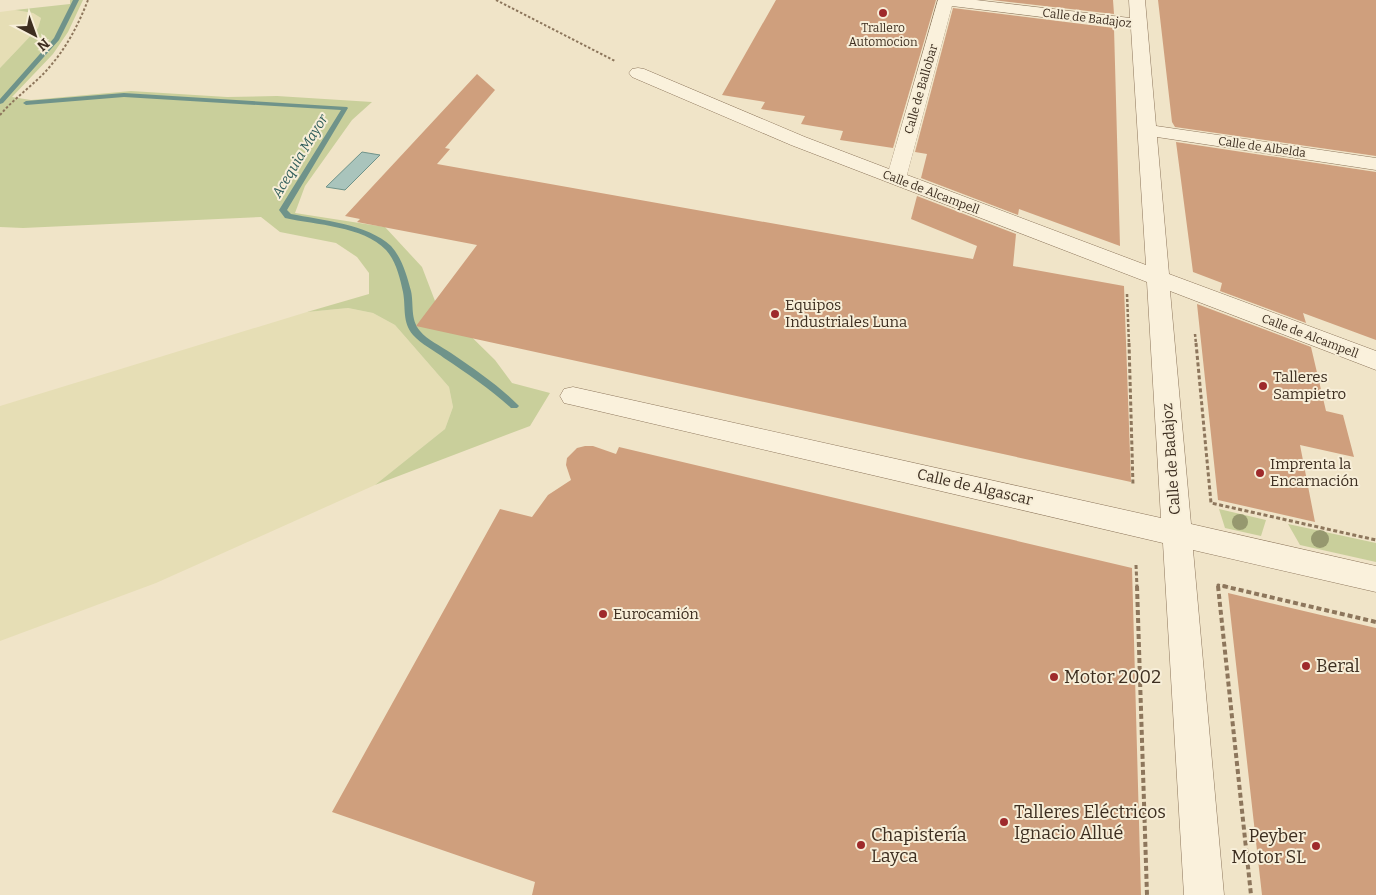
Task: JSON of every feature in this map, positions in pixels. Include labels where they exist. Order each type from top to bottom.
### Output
[{"type":"street","name":"Calle de Badajoz","points":[[946,0],[1138,12],[1204,895]]},
{"type":"street","name":"Calle de Ballobar","points":[[896,179],[946,0]]},
{"type":"street","name":"Calle de Alcampell","points":[[638,73],[726,112],[896,179],[1376,361]]},
{"type":"street","name":"Calle de Albelda","points":[[1147,130],[1376,164]]},
{"type":"street","name":"Calle de Algascar","points":[[573,396],[1177,532],[1376,579]]},
{"type":"path","points":[[0,115],[45,72],[58,56],[69,41],[88,0]]},
{"type":"path","points":[[496,0],[638,73]]},
{"type":"path","points":[[1126,284],[1133,486]]},
{"type":"path","points":[[1194,330],[1211,503],[1376,540]]},
{"type":"path","points":[[1136,565],[1147,895]]},
{"type":"path","points":[[1251,895],[1218,585],[1376,622]]},
{"type":"shaded area","points":[[15,10],[33,13],[41,18],[38,28],[0,68],[0,12]]},
{"type":"shaded area","points":[[348,308],[373,313],[395,325],[449,387],[453,407],[445,429],[375,485],[156,583],[0,641],[0,406],[307,312]]},
{"type":"green space","points":[[70,0],[83,0],[68,32],[53,54],[12,97],[31,100],[131,91],[227,97],[277,96],[372,102],[352,120],[305,186],[295,213],[385,227],[422,267],[435,301],[495,360],[512,383],[550,393],[530,426],[375,485],[445,429],[453,407],[449,387],[395,325],[373,313],[348,308],[307,312],[369,294],[369,273],[357,257],[336,243],[280,232],[261,217],[23,228],[0,227],[0,68],[38,28],[41,18],[33,13],[15,10],[70,4]]},
{"type":"green space","points":[[1219,509],[1266,520],[1261,536],[1225,528]]},
{"type":"green space","points":[[1288,524],[1376,543],[1376,562],[1300,545]]},
{"type":"water","points":[[362,152],[380,155],[345,190],[326,187]]},
{"type":"building","points":[[776,0],[936,0],[893,148],[840,140],[843,131],[801,124],[805,116],[761,109],[765,102],[722,95]]},
{"type":"building","points":[[992,0],[1113,0],[1114,14]]},
{"type":"building","points":[[1158,0],[1376,0],[1376,156],[1175,127],[1172,122]]},
{"type":"building","points":[[953,8],[1114,28],[1120,246],[1019,209],[1018,215],[921,178],[927,154],[915,152]]},
{"type":"building","name":"Equipos Industriales Luna","points":[[477,74],[495,90],[445,148],[450,149],[437,164],[973,259],[977,246],[911,219],[917,196],[1016,234],[1013,266],[1124,286],[1131,482],[416,326],[477,245],[357,222],[360,219],[345,216]]},
{"type":"building","points":[[1176,142],[1376,172],[1376,340],[1303,313],[1306,323],[1220,291],[1222,283],[1193,272]]},
{"type":"building","points":[[1197,304],[1311,347],[1326,411],[1343,415],[1354,457],[1300,445],[1315,522],[1218,500]]},
{"type":"building","points":[[593,446],[616,454],[619,447],[1132,568],[1141,895],[532,895],[535,882],[332,812],[500,509],[532,517],[548,495],[571,480],[566,465],[567,458],[577,448]]},
{"type":"building","points":[[1228,593],[1376,628],[1376,895],[1262,895]]},
{"type":"waterway","name":"Acequia Mayor","points":[[1,102],[57,39],[76,0]]},
{"type":"waterway","name":"Acequia Mayor","points":[[26,103],[124,95],[345,108],[283,210],[288,216],[332,224],[363,233],[388,248],[396,259],[401,271],[407,292],[410,323],[418,335],[495,388],[514,406]]},
{"type":"place","name":"Trallero Automocion","points":[[883,13]]},
{"type":"place","name":"Equipos Industriales Luna","points":[[775,314]]},
{"type":"place","name":"Talleres Sampietro","points":[[1263,386]]},
{"type":"place","name":"Imprenta la Encarnación","points":[[1260,473]]},
{"type":"place","name":"Eurocamión","points":[[603,614]]},
{"type":"place","name":"Beral","points":[[1306,666]]},
{"type":"place","name":"Motor 2002","points":[[1054,677]]},
{"type":"place","name":"Talleres Eléctricos Ignacio Allué","points":[[1004,822]]},
{"type":"place","name":"Chapistería Layca","points":[[861,845]]},
{"type":"place","name":"Peyber Motor SL","points":[[1316,846]]}]
